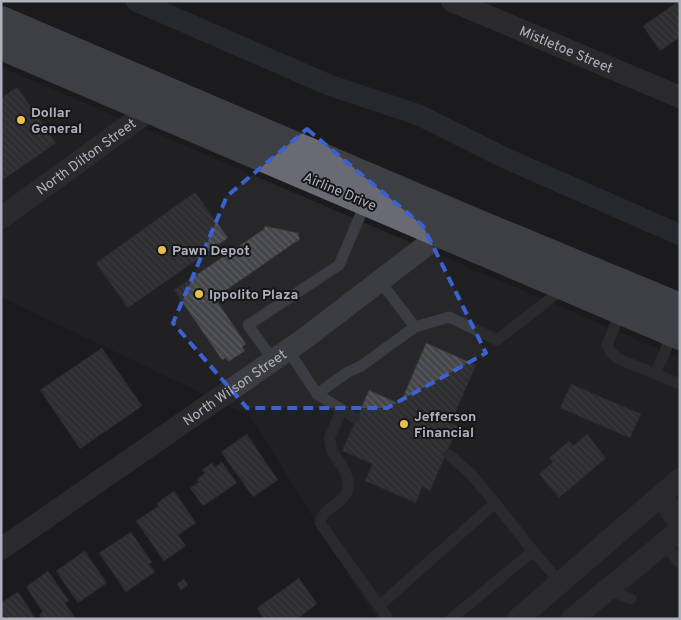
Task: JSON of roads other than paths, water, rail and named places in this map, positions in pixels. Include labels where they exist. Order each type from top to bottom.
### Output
[{"type":"highway","name":"Airline Drive","points":[[1,20],[159,101],[366,202],[450,225],[566,287],[621,311],[677,325]]},
{"type":"highway","name":"Airline Drive","points":[[1,46],[159,101],[450,225],[677,325]]},
{"type":"street","name":"Mistletoe Street","points":[[452,1],[679,96]]},
{"type":"street","name":"North Dilton Street","points":[[1,218],[159,101]]},
{"type":"street","name":"North Wilson Street","points":[[1,549],[281,355],[380,281],[450,225]]},
{"type":"street","points":[[518,619],[680,479]]},
{"type":"street","points":[[660,496],[680,524]]},
{"type":"street","points":[[572,619],[672,537]]},
{"type":"street","points":[[584,562],[607,589]]},
{"type":"lane","points":[[355,418],[317,394],[281,355],[248,324],[339,264],[366,202]]},
{"type":"lane","points":[[380,281],[414,327]]},
{"type":"lane","points":[[317,394],[348,372],[361,366],[414,327],[449,317],[497,340],[566,287]]},
{"type":"lane","points":[[621,311],[607,345],[611,353],[619,359],[680,384]]},
{"type":"lane","points":[[655,374],[677,325]]},
{"type":"lane","points":[[342,410],[329,440],[330,448],[345,472],[348,489],[344,498],[323,514],[320,522],[388,619]]},
{"type":"lane","points":[[449,455],[471,474],[560,582]]},
{"type":"lane","points":[[379,606],[495,503]]},
{"type":"lane","points":[[672,537],[678,561]]},
{"type":"lane","points":[[451,619],[533,550]]},
{"type":"lane","points":[[607,589],[631,599]]},
{"type":"waterway","points":[[136,1],[329,85],[419,115],[503,157],[680,235]]},
{"type":"place","name":"Dollar General","points":[[21,120]]},
{"type":"place","name":"Pawn Depot","points":[[162,250]]},
{"type":"place","name":"Ippolito Plaza","points":[[199,294]]},
{"type":"place","name":"Jefferson Financial","points":[[404,424]]}]
